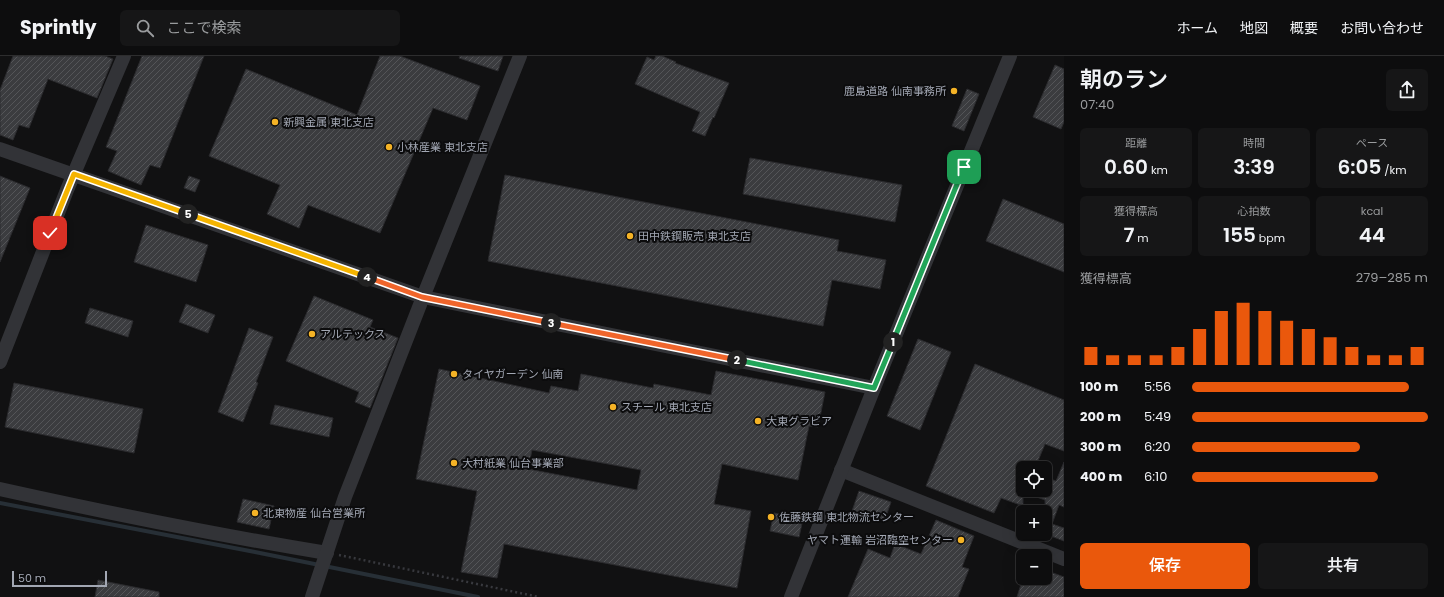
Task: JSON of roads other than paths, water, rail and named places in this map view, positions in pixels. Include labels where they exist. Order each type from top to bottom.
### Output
[{"type":"street","points":[[0,362],[74,174],[124,56]]},
{"type":"street","points":[[313,594],[345,497],[422,297],[520,56]]},
{"type":"street","points":[[791,597],[874,388],[1010,56]]},
{"type":"street","points":[[0,149],[422,297],[874,388]]},
{"type":"street","points":[[841,470],[1064,559]]},
{"type":"street","points":[[0,489],[126,517],[326,555]]},
{"type":"waterway","points":[[0,503],[478,597]]},
{"type":"place","name":"鹿島道路 仙南事務所","points":[[954,91]]},
{"type":"place","name":"新興金属 東北支店","points":[[275,122]]},
{"type":"place","name":"小林産業 東北支店","points":[[389,147]]},
{"type":"place","name":"田中鉄鋼販売 東北支店","points":[[630,236]]},
{"type":"place","name":"アルテックス","points":[[312,334]]},
{"type":"place","name":"タイヤガーデン 仙南","points":[[454,374]]},
{"type":"place","name":"スチール 東北支店","points":[[613,407]]},
{"type":"place","name":"大東グラビア","points":[[758,421]]},
{"type":"place","name":"大村紙業 仙台事業部","points":[[454,463]]},
{"type":"place","name":"北東物産 仙台営業所","points":[[255,513]]},
{"type":"place","name":"佐藤鉄鋼 東北物流センター","points":[[771,517]]},
{"type":"place","name":"ヤマト運輸 岩沼臨空センター","points":[[961,540]]}]
